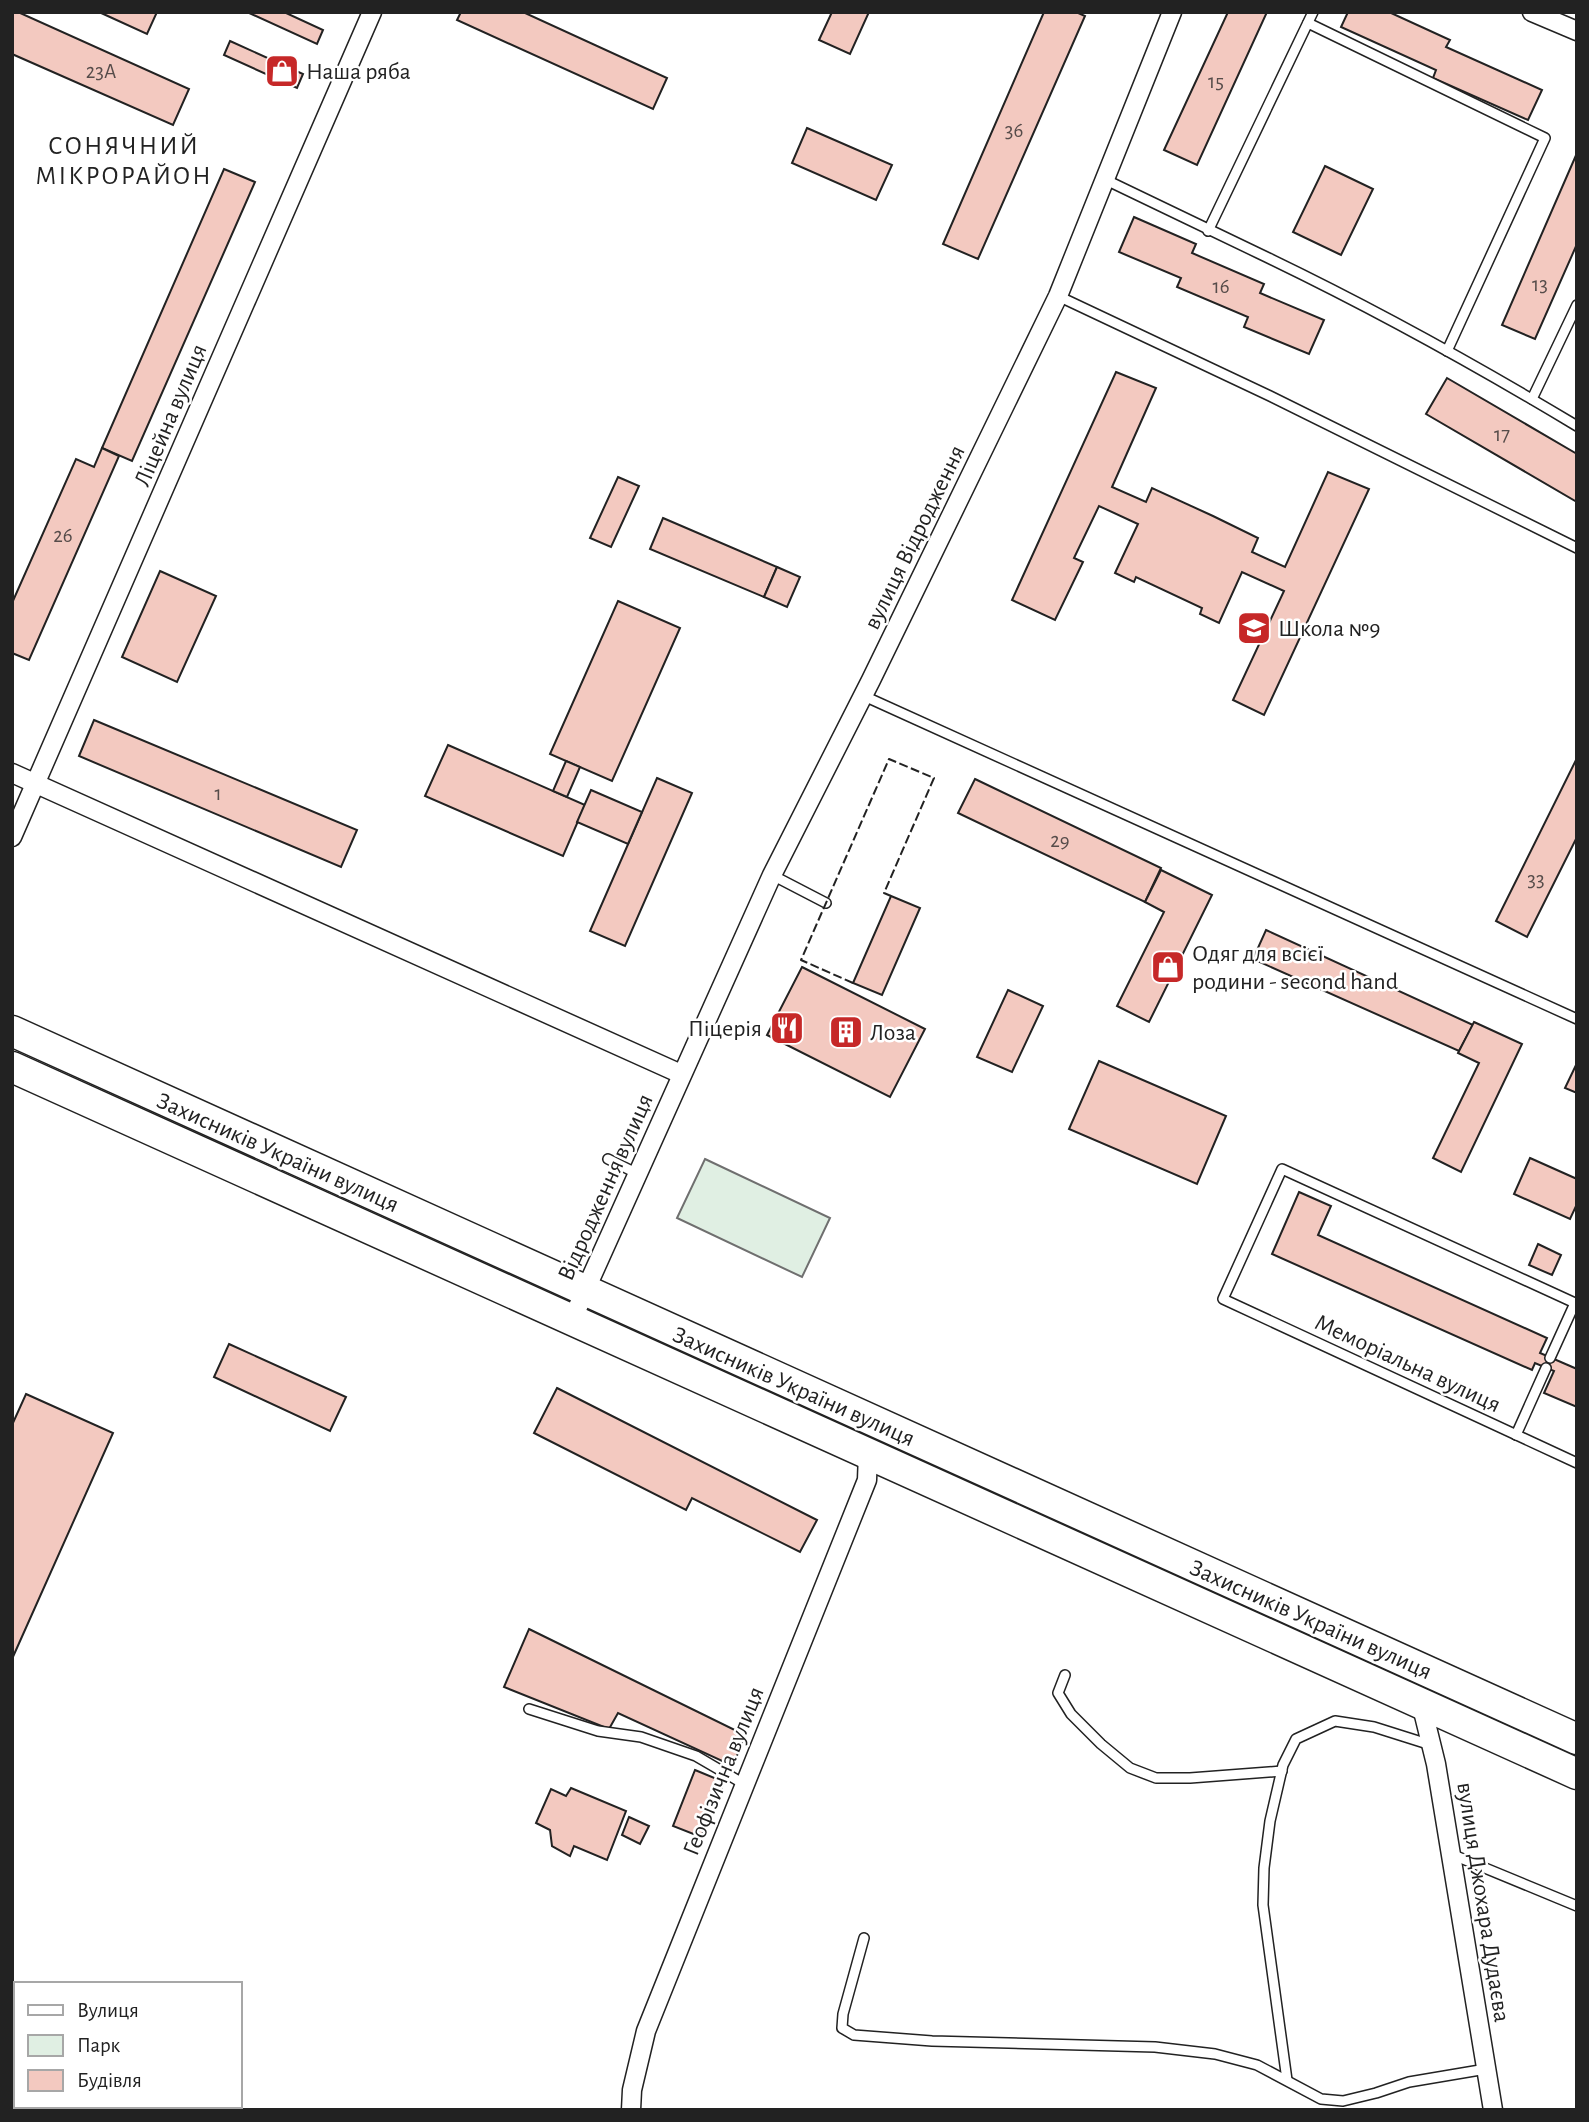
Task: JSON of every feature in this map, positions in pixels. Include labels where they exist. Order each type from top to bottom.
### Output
[{"type":"highway","name":"Захисників України вулиця","points":[[12,1031],[1577,1739]]},
{"type":"highway","name":"Захисників України вулиця","points":[[12,1068],[1577,1774]]},
{"type":"street","name":"Ліцейна вулиця","points":[[12,837],[372,12]]},
{"type":"street","name":"вулиця Відродження","points":[[681,1074],[772,875],[864,696],[1058,296],[1172,12]]},
{"type":"street","points":[[1532,12],[1577,31]]},
{"type":"street","points":[[12,774],[681,1074]]},
{"type":"street","name":"Відродження вулиця","points":[[572,1320],[681,1074]]},
{"type":"street","name":"Геофізична вулиця","points":[[631,2110],[632,2090],[646,2031],[867,1480],[868,1453]]},
{"type":"street","name":"вулиця Джохара Дудаєва","points":[[1421,1703],[1451,1854],[1493,2110]]},
{"type":"lane","points":[[1208,231],[1313,12]]},
{"type":"lane","points":[[1308,23],[1545,138],[1447,351]]},
{"type":"lane","points":[[1104,179],[1208,231],[1257,252],[1447,351],[1577,426]]},
{"type":"lane","points":[[1058,296],[1282,402],[1577,548]]},
{"type":"lane","points":[[1532,399],[1577,305]]},
{"type":"lane","points":[[864,696],[1577,1019]]},
{"type":"lane","points":[[772,875],[826,903]]},
{"type":"lane","points":[[608,1159],[638,1174]]},
{"type":"lane","name":"Меморіальна вулиця","points":[[1576,1303],[1282,1169],[1223,1299],[1577,1463]]},
{"type":"lane","points":[[1550,1358],[1576,1303]]},
{"type":"lane","points":[[1516,1435],[1546,1368]]},
{"type":"lane","points":[[1065,1675],[1058,1693],[1071,1714],[1130,1768],[1156,1778],[1282,1771]]},
{"type":"lane","points":[[529,1709],[598,1731],[641,1737],[674,1748],[696,1756],[744,1784]]},
{"type":"lane","points":[[1287,2080],[1263,1905],[1270,1821],[1282,1771],[1296,1738],[1335,1721],[1374,1727],[1431,1745]]},
{"type":"lane","points":[[1451,1854],[1577,1906]]},
{"type":"lane","points":[[864,1938],[843,2014],[842,2028],[854,2035],[945,2042],[1155,2047],[1215,2054],[1257,2065],[1321,2099],[1343,2101],[1409,2082],[1486,2069]]},
{"type":"green space","points":[[705,1159],[830,1218],[802,1277],[677,1218]]},
{"type":"building","points":[[12,12],[18,12],[189,89],[173,125],[12,54]]},
{"type":"building","points":[[99,12],[157,12],[147,34]]},
{"type":"building","points":[[247,12],[284,12],[323,30],[317,44]]},
{"type":"building","points":[[461,12],[523,12],[667,78],[653,109],[457,20]]},
{"type":"building","points":[[832,12],[869,12],[850,54],[819,40]]},
{"type":"building","points":[[1044,12],[1076,12],[1085,16],[978,259],[943,244]]},
{"type":"building","points":[[1228,12],[1267,12],[1197,165],[1164,150]]},
{"type":"building","points":[[1348,12],[1389,12],[1450,40],[1446,47],[1542,90],[1528,120],[1433,78],[1436,70],[1341,27]]},
{"type":"building","points":[[230,41],[303,74],[297,88],[224,55]]},
{"type":"building","points":[[807,128],[892,165],[876,200],[792,163]]},
{"type":"building","points":[[1577,153],[1577,244],[1535,339],[1502,325]]},
{"type":"building","points":[[1325,166],[1373,189],[1341,255],[1293,232]]},
{"type":"building","points":[[224,169],[255,182],[132,461],[102,448]]},
{"type":"building","points":[[1134,217],[1196,244],[1192,253],[1264,284],[1260,293],[1324,320],[1309,354],[1244,327],[1248,317],[1177,287],[1181,278],[1119,252]]},
{"type":"building","points":[[1116,372],[1156,388],[1112,487],[1146,502],[1152,488],[1213,516],[1258,538],[1252,552],[1285,567],[1328,472],[1369,489],[1264,715],[1233,700],[1284,591],[1242,572],[1219,623],[1200,614],[1202,608],[1136,577],[1134,582],[1115,573],[1138,524],[1099,506],[1074,558],[1083,562],[1055,620],[1012,600]]},
{"type":"building","points":[[1447,378],[1577,454],[1577,502],[1426,414]]},
{"type":"building","points":[[102,448],[119,456],[29,660],[12,653],[12,603],[76,459],[94,467]]},
{"type":"building","points":[[618,477],[639,486],[611,547],[590,538]]},
{"type":"building","points":[[663,518],[777,567],[764,597],[650,549]]},
{"type":"building","points":[[777,567],[800,577],[787,607],[764,597]]},
{"type":"building","points":[[160,571],[216,596],[177,682],[122,657]]},
{"type":"building","points":[[618,601],[680,628],[612,781],[550,754]]},
{"type":"building","points":[[94,720],[357,830],[341,867],[79,756]]},
{"type":"building","points":[[448,745],[585,805],[563,856],[425,796]]},
{"type":"building","points":[[1577,758],[1577,837],[1527,937],[1496,921]]},
{"type":"building","points":[[566,761],[580,767],[567,797],[553,791]]},
{"type":"building","points":[[657,778],[692,793],[625,946],[590,931]]},
{"type":"building","points":[[975,779],[1161,868],[1145,902],[958,813]]},
{"type":"building","points":[[591,790],[642,812],[628,844],[577,822]]},
{"type":"building","points":[[1161,870],[1212,895],[1149,1022],[1117,1006],[1164,912],[1145,902]]},
{"type":"building","points":[[891,896],[920,908],[882,995],[853,983]]},
{"type":"building","points":[[1266,930],[1473,1025],[1459,1051],[1253,959]]},
{"type":"building","name":"Лоза","points":[[802,967],[925,1029],[890,1097],[767,1035]]},
{"type":"building","points":[[1008,990],[1043,1006],[1012,1072],[977,1057]]},
{"type":"building","points":[[1474,1022],[1522,1044],[1461,1172],[1433,1158],[1479,1063],[1458,1053]]},
{"type":"building","points":[[1099,1061],[1226,1116],[1197,1184],[1069,1129]]},
{"type":"building","points":[[1577,1063],[1577,1093],[1565,1088]]},
{"type":"building","points":[[1530,1158],[1577,1179],[1577,1204],[1570,1219],[1514,1194]]},
{"type":"building","points":[[1299,1192],[1331,1206],[1318,1235],[1547,1338],[1540,1353],[1577,1369],[1577,1407],[1544,1393],[1554,1371],[1535,1363],[1532,1370],[1272,1254]]},
{"type":"building","points":[[1538,1244],[1561,1255],[1552,1275],[1529,1265]]},
{"type":"building","points":[[229,1344],[346,1397],[330,1431],[214,1377]]},
{"type":"building","points":[[557,1388],[817,1520],[800,1552],[692,1498],[686,1510],[534,1433]]},
{"type":"building","points":[[26,1394],[113,1433],[12,1659],[12,1425]]},
{"type":"building","points":[[529,1629],[745,1735],[733,1766],[618,1713],[609,1729],[504,1687]]},
{"type":"building","points":[[695,1770],[724,1782],[701,1837],[673,1826]]},
{"type":"building","points":[[571,1788],[626,1811],[607,1860],[574,1846],[570,1856],[552,1846],[550,1830],[536,1823],[551,1789],[566,1796]]},
{"type":"building","points":[[629,1817],[649,1826],[640,1844],[622,1835]]},
{"type":"fence","points":[[853,983],[801,960],[889,759],[934,778],[884,893],[891,896]]},
{"type":"place","name":"Наша ряба","points":[[282,71]]},
{"type":"place","name":"Школа №9","points":[[1254,628]]},
{"type":"place","name":"Одяг для всієї родини - second hand","points":[[1168,967]]},
{"type":"place","name":"Піцерія","points":[[787,1028]]},
{"type":"place","name":"Лоза","points":[[846,1032]]},
{"type":"district","name":"СОНЯЧНИЙ МІКРОРАЙОН","points":[[124,160]]}]
